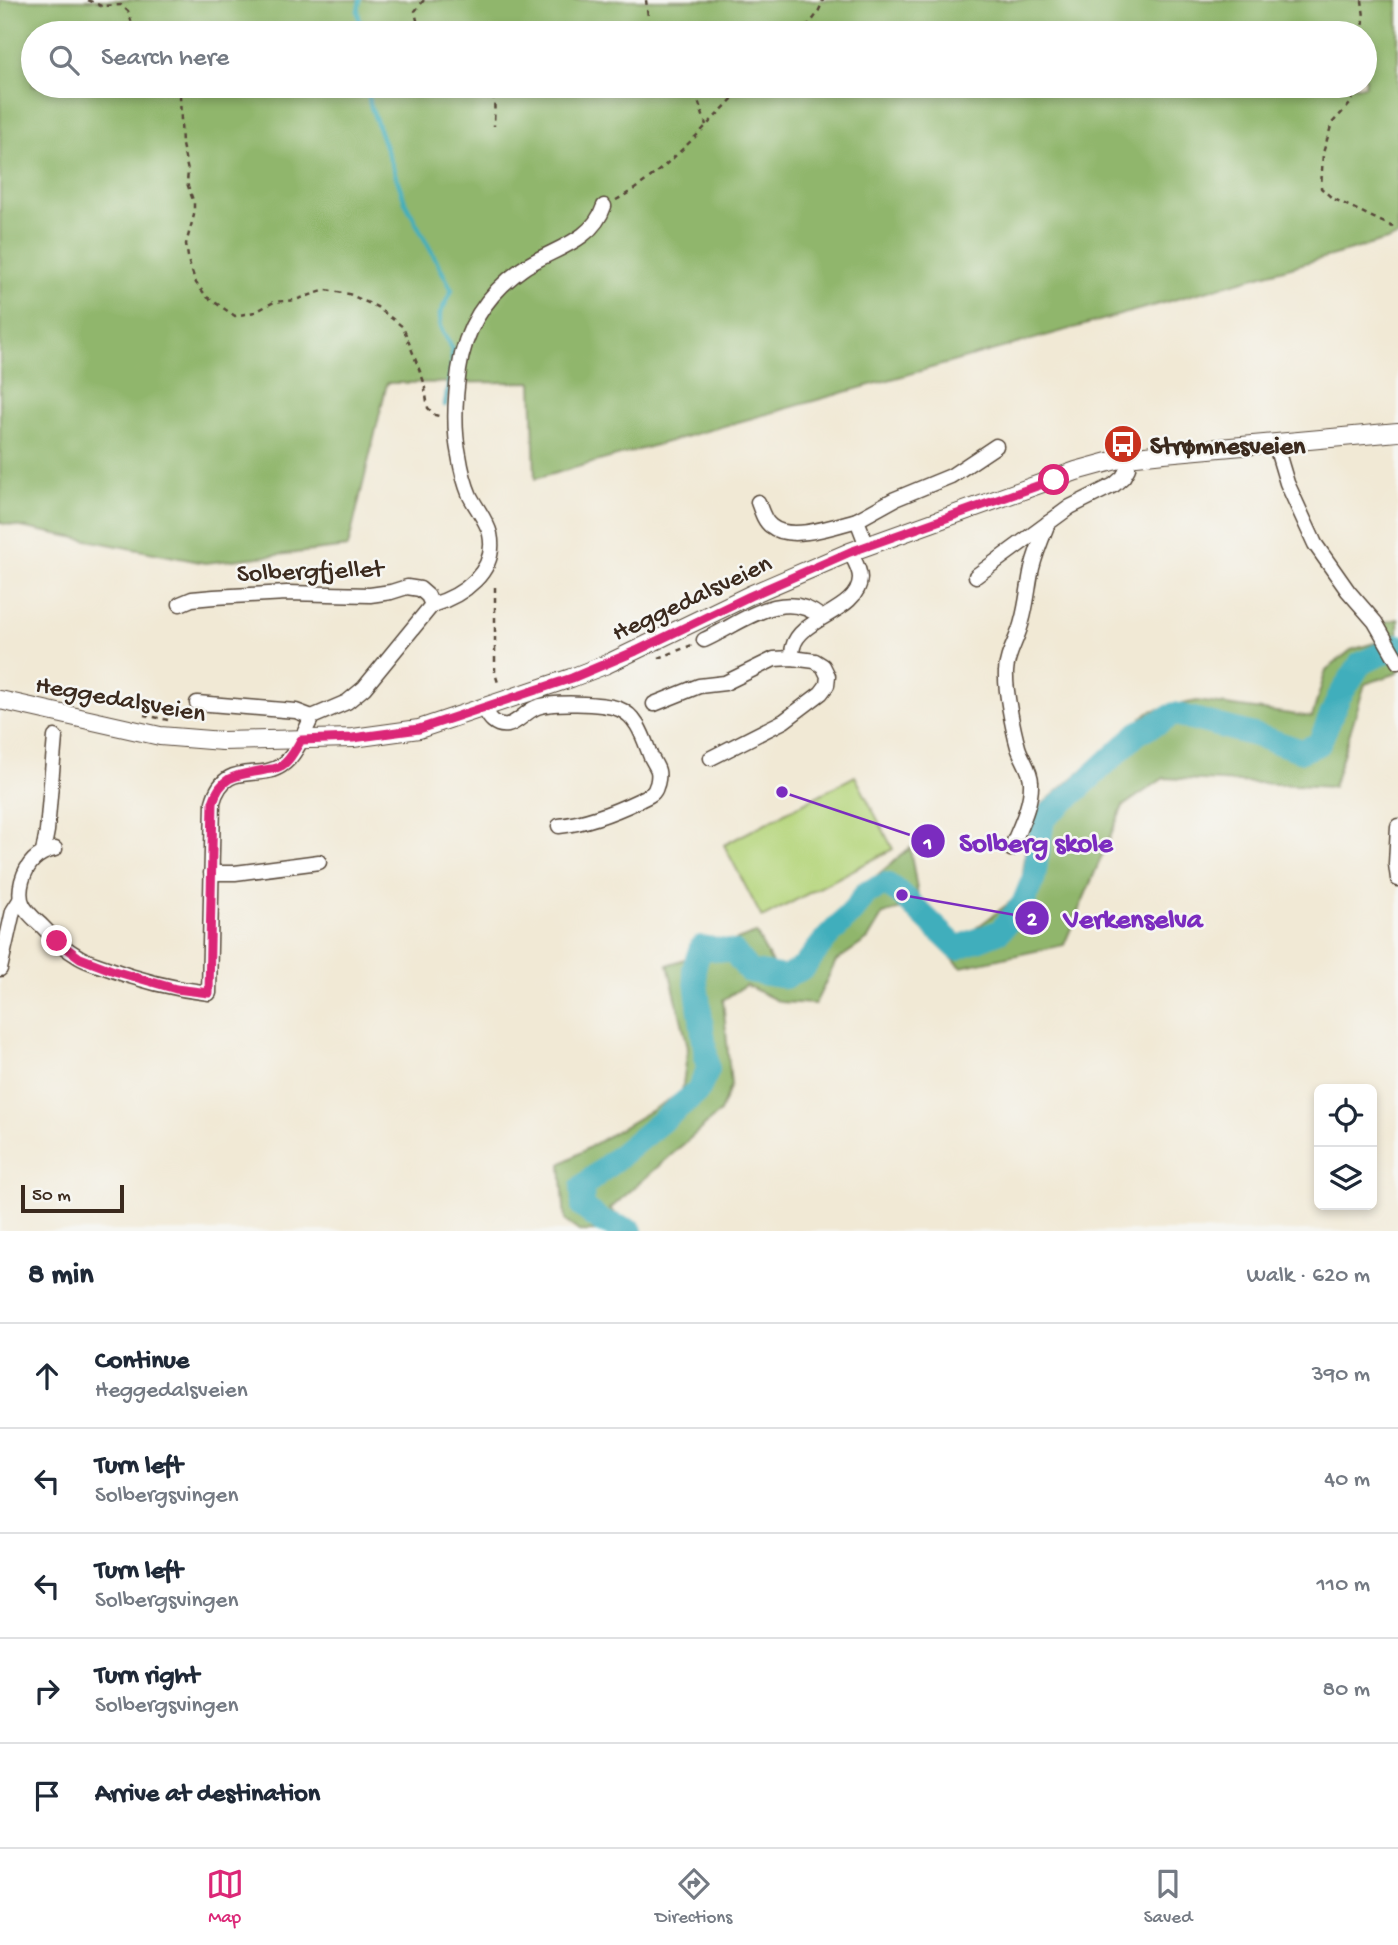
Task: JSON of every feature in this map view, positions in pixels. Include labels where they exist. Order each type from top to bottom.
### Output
[{"type":"main road","name":"Heggedalsveien","points":[[0,700],[160,736],[222,741],[353,738],[419,729],[572,678],[750,596],[859,550],[1076,471],[1127,457],[1398,432]]},
{"type":"street","points":[[55,737],[47,831],[49,850],[25,869],[20,890],[20,900],[24,908],[57,941],[80,958],[176,989],[209,993],[213,802],[217,790],[226,780],[237,775],[281,766],[290,758],[312,717],[347,702],[364,688],[432,605],[450,599],[480,575],[488,561],[490,533],[469,494],[459,456],[454,419],[465,340],[474,320],[489,298],[523,268],[588,232],[604,206]]},
{"type":"street","points":[[1275,443],[1287,484],[1315,544],[1348,591],[1375,622],[1393,652]]},
{"type":"street","points":[[758,502],[765,520],[782,532],[804,532],[857,520],[895,499],[951,476],[996,446]]},
{"type":"street","points":[[976,576],[1070,507],[1123,478],[1128,468],[1127,457]]},
{"type":"street","points":[[792,658],[793,645],[803,633],[821,617],[850,601],[858,590],[860,579],[857,520]]},
{"type":"street","points":[[1011,849],[1030,796],[1031,777],[1018,747],[1006,682],[1007,659],[1017,640],[1031,569],[1048,523]]},
{"type":"street","name":"Solbergfjellet","points":[[180,604],[192,599],[287,593],[370,595],[407,587],[420,589],[428,596],[432,605]]},
{"type":"street","points":[[705,640],[754,614],[783,605],[805,608],[821,617]]},
{"type":"street","points":[[654,704],[699,686],[725,683],[774,659],[815,661],[823,666],[828,676],[827,685],[821,693],[784,721],[711,758]]},
{"type":"street","points":[[197,703],[296,711],[312,717]]},
{"type":"street","points":[[484,708],[490,719],[505,725],[512,724],[533,709],[546,704],[566,703],[619,709],[630,716],[638,727],[658,771],[657,785],[653,793],[621,809],[577,824],[559,826]]},
{"type":"street","points":[[1398,826],[1398,879]]},
{"type":"street","points":[[211,873],[235,873],[318,862]]},
{"type":"street","points":[[0,969],[12,911],[20,900]]},
{"type":"path","points":[[88,0],[101,6],[121,5],[128,11],[131,21]]},
{"type":"path","points":[[417,21],[415,11],[424,0]]},
{"type":"path","points":[[646,0],[649,21]]},
{"type":"path","points":[[812,21],[823,0]]},
{"type":"path","points":[[1362,0],[1364,21]]},
{"type":"path","points":[[180,98],[187,183],[194,203],[194,215],[186,244],[189,263],[197,283],[208,297],[235,316],[255,312],[274,302],[295,300],[326,290],[349,294],[377,307],[402,327],[424,382],[428,408],[435,415],[454,419]]},
{"type":"path","points":[[494,98],[494,126]]},
{"type":"path","points":[[697,98],[706,125]]},
{"type":"path","points":[[604,206],[642,184],[733,98]]},
{"type":"path","points":[[1353,98],[1332,123],[1323,153],[1321,187],[1332,198],[1393,227]]},
{"type":"path","points":[[495,587],[495,673],[499,686]]},
{"type":"path","points":[[650,661],[705,640]]},
{"type":"path","points":[[133,713],[173,721]]},
{"type":"green space","points":[[0,0],[1398,0],[1398,237],[535,479],[532,382],[387,383],[348,547],[205,563],[0,523]]},
{"type":"green space","points":[[1398,619],[1398,650],[1377,624]]},
{"type":"green space","points":[[1385,640],[1398,659],[1398,673],[1365,684],[1333,787],[1164,778],[1123,806],[1064,945],[961,967],[901,909],[883,914],[868,939],[836,961],[815,1004],[780,1002],[746,985],[723,1000],[731,1085],[720,1112],[610,1209],[636,1231],[579,1231],[565,1221],[561,1164],[682,1092],[688,1047],[668,965],[756,933],[776,971],[807,970],[821,941],[855,894],[910,848],[919,902],[963,938],[1021,894],[1029,816],[1150,711],[1197,701],[1312,717],[1326,670],[1351,650]]},
{"type":"green space","points":[[855,776],[893,849],[762,918],[724,845]]},
{"type":"waterway","points":[[359,21],[360,0]]},
{"type":"waterway","points":[[369,98],[406,204],[452,290],[440,314],[440,327],[452,348],[445,405]]},
{"type":"waterway","points":[[631,1231],[601,1221],[583,1207],[582,1187],[698,1091],[708,1070],[694,968],[701,947],[734,952],[749,971],[785,977],[803,968],[866,893],[886,884],[902,895],[957,948],[1000,931],[1023,904],[1034,877],[1043,819],[1138,733],[1175,714],[1302,751],[1319,744],[1339,697],[1360,664],[1398,646]]},
{"type":"place","name":"Strømnesveien","points":[[1123,444]]},
{"type":"place","name":"Solberg skole","points":[[782,792]]},
{"type":"place","name":"Verkenselva","points":[[902,895]]},
{"type":"route","points":[[57,941],[80,958],[114,971],[176,989],[209,993],[213,802],[217,790],[226,780],[237,775],[281,766],[290,758],[301,740],[353,738],[419,729],[572,678],[850,552],[1054,480]]}]
